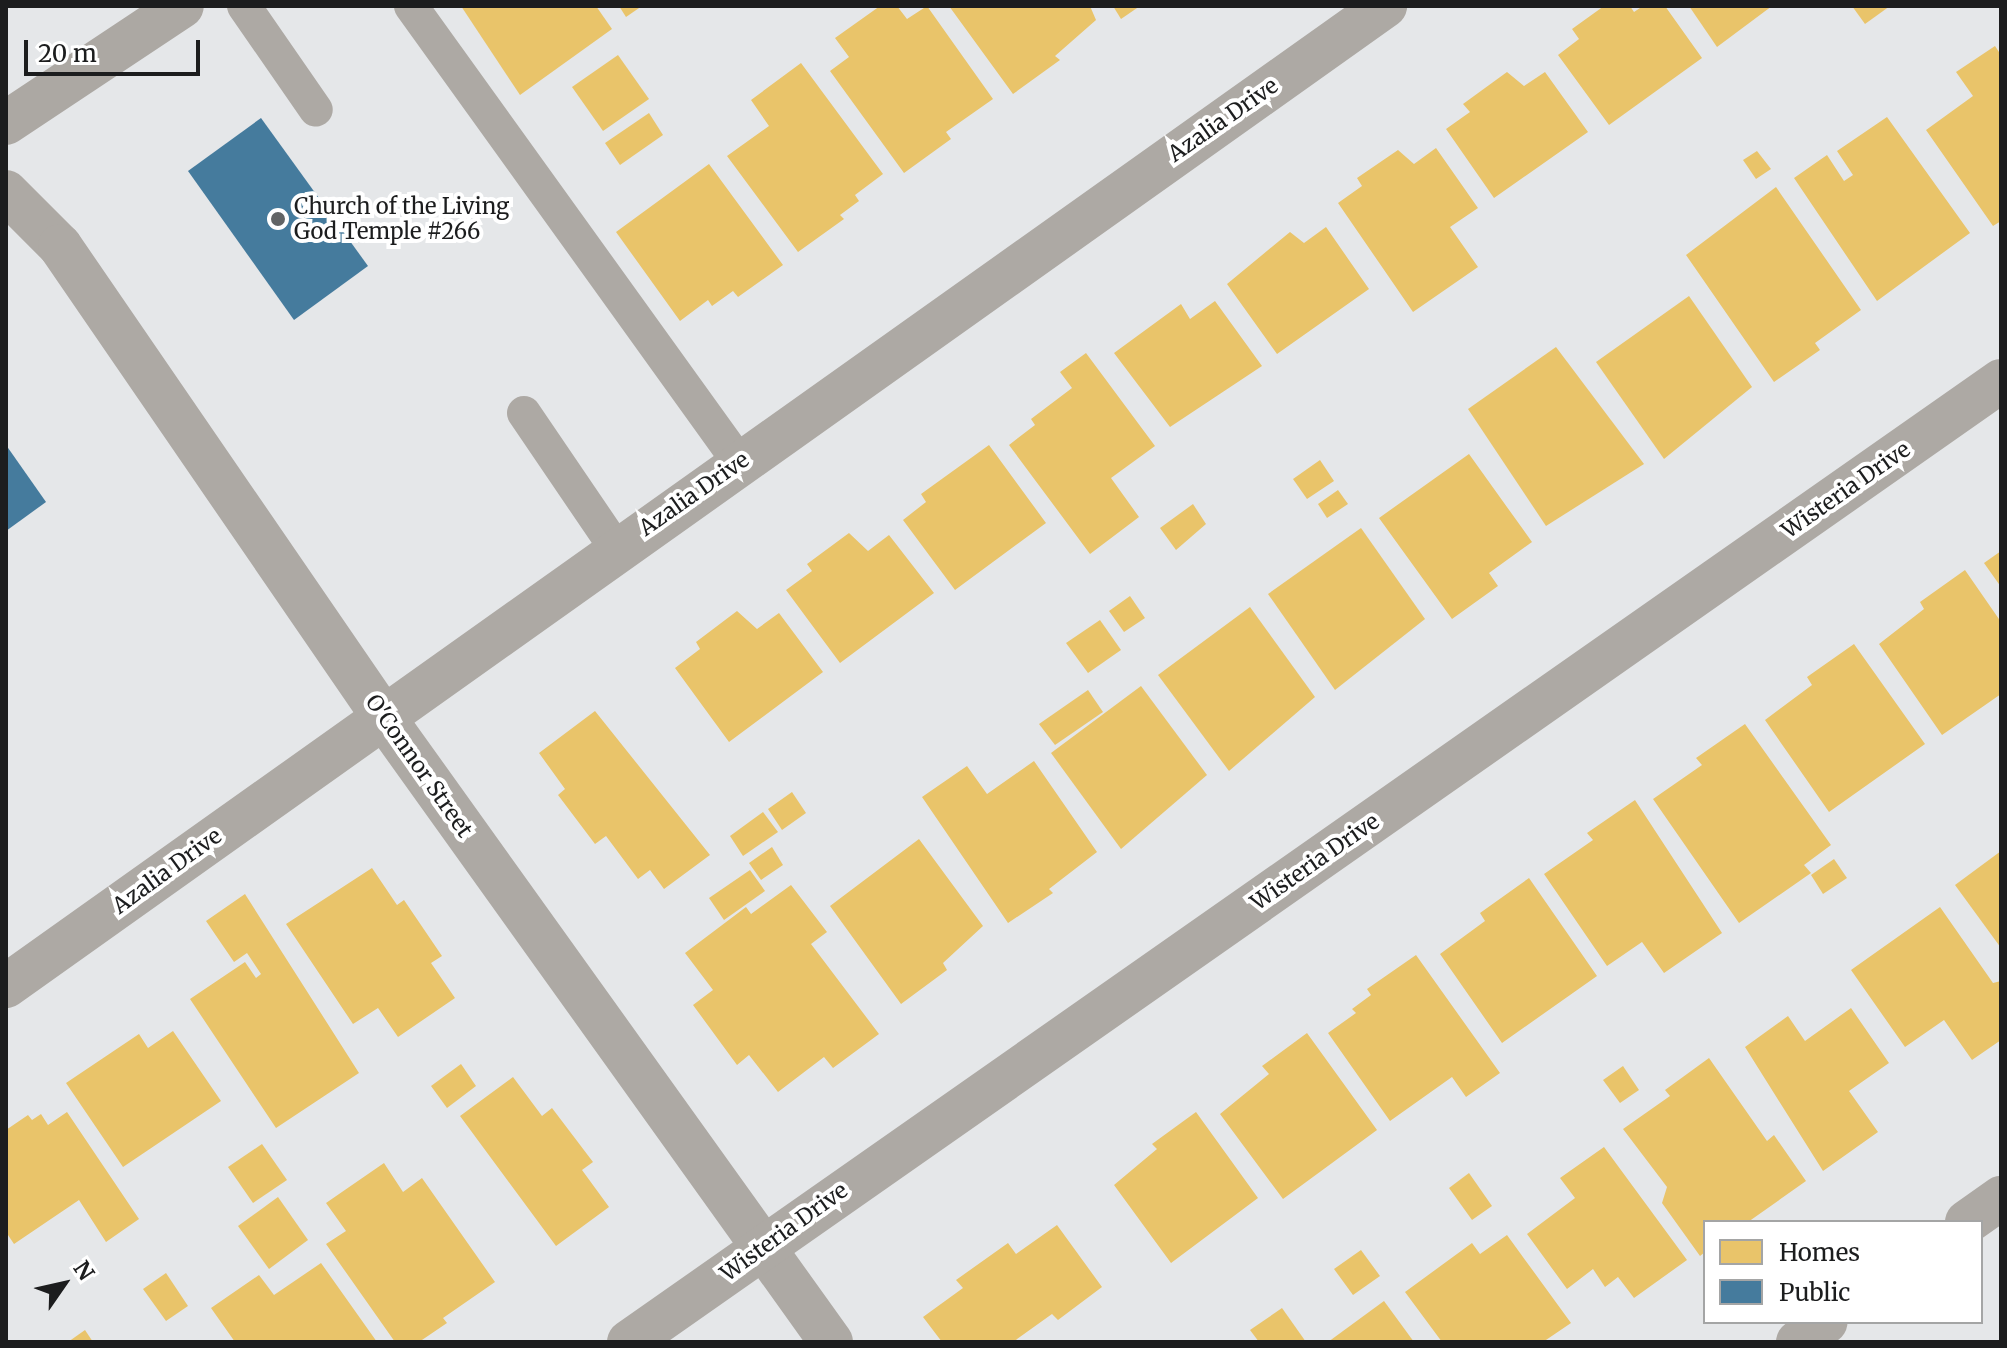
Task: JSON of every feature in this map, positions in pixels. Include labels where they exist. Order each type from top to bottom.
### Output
[{"type":"street","points":[[6,123],[182,6]]},
{"type":"street","name":"Azalia Drive","points":[[6,986],[382,715],[1385,6]]},
{"type":"street","name":"O'Connor Street","points":[[6,192],[60,246],[382,715],[831,1342]]},
{"type":"street","name":"Wisteria Drive","points":[[629,1342],[2001,381]]},
{"type":"street","points":[[1970,1220],[2001,1198]]},
{"type":"street","points":[[1798,1342],[1823,1324]]},
{"type":"lane","points":[[244,6],[316,110]]},
{"type":"lane","points":[[411,6],[739,462]]},
{"type":"lane","points":[[524,413],[617,550]]},
{"type":"building: Homes","points":[[461,6],[596,6],[612,29],[520,95]]},
{"type":"building: Homes","points":[[619,6],[642,6],[626,17]]},
{"type":"building: Homes","points":[[880,6],[897,6],[907,19],[927,6],[993,99],[946,132],[951,139],[904,173],[830,71],[849,57],[835,38]]},
{"type":"building: Homes","points":[[949,6],[1090,6],[1096,20],[1055,56],[1060,60],[1013,94]]},
{"type":"building: Homes","points":[[1113,6],[1140,6],[1121,19]]},
{"type":"building: Homes","points":[[1604,6],[1630,6],[1634,12],[1643,6],[1665,6],[1702,58],[1609,125],[1558,55],[1579,39],[1572,29]]},
{"type":"building: Homes","points":[[1689,6],[1772,6],[1717,47]]},
{"type":"building: Homes","points":[[1852,6],[1890,6],[1865,24]]},
{"type":"building: Homes","points":[[1995,46],[2001,55],[2001,221],[1993,226],[1926,130],[1973,96],[1956,72]]},
{"type":"building: Homes","points":[[618,55],[649,99],[603,131],[572,87]]},
{"type":"building: Homes","points":[[801,63],[883,174],[855,195],[859,201],[840,215],[844,219],[798,252],[727,156],[769,126],[751,100]]},
{"type":"building: Homes","points":[[1507,72],[1524,86],[1545,72],[1588,132],[1494,198],[1446,129],[1470,112],[1463,104]]},
{"type":"building: Homes","points":[[649,113],[663,135],[620,165],[605,143]]},
{"type":"building: Homes","points":[[1887,117],[1970,233],[1877,301],[1794,178],[1827,155],[1844,181],[1853,175],[1837,151]]},
{"type":"building: Homes","points":[[1436,148],[1478,208],[1450,227],[1478,267],[1413,312],[1338,203],[1362,186],[1357,178],[1398,150],[1414,164]]},
{"type":"building: Homes","points":[[1757,151],[1771,169],[1756,179],[1743,160]]},
{"type":"building: Homes","points":[[709,164],[783,265],[738,297],[733,291],[712,306],[708,300],[680,321],[616,232]]},
{"type":"building: Homes","points":[[1776,187],[1861,310],[1815,343],[1820,350],[1774,382],[1686,255]]},
{"type":"building: Homes","points":[[1326,227],[1369,289],[1277,354],[1227,284],[1290,232],[1304,243]]},
{"type":"building: Homes","points":[[1689,296],[1752,387],[1664,459],[1596,362]]},
{"type":"building: Homes","points":[[1215,301],[1262,366],[1170,427],[1114,353],[1181,304],[1190,319]]},
{"type":"building: Homes","points":[[1556,347],[1644,464],[1546,526],[1468,409]]},
{"type":"building: Homes","points":[[1086,353],[1155,446],[1111,478],[1139,517],[1090,554],[1009,445],[1035,425],[1031,419],[1072,388],[1060,372]]},
{"type":"building: Homes","points":[[989,445],[1046,523],[955,590],[903,520],[926,502],[921,494]]},
{"type":"building: Homes","points":[[1469,454],[1532,542],[1489,573],[1498,586],[1452,619],[1379,518]]},
{"type":"building: Homes","points":[[1320,460],[1334,481],[1307,499],[1293,479]]},
{"type":"building: Homes","points":[[1338,490],[1348,504],[1327,518],[1318,504]]},
{"type":"building: Homes","points":[[1193,504],[1206,524],[1176,550],[1160,528]]},
{"type":"building: Homes","points":[[1361,528],[1425,619],[1335,690],[1268,594]]},
{"type":"building: Homes","points":[[849,533],[868,551],[889,535],[934,593],[840,663],[786,590],[812,571],[807,564]]},
{"type":"building: Homes","points":[[2001,551],[2001,587],[1984,563]]},
{"type":"building: Homes","points":[[1965,570],[2001,622],[2001,694],[1942,735],[1879,644],[1924,609],[1920,602]]},
{"type":"building: Homes","points":[[1130,596],[1145,618],[1124,632],[1109,611]]},
{"type":"building: Homes","points":[[1250,607],[1315,697],[1229,771],[1158,675]]},
{"type":"building: Homes","points":[[737,611],[757,629],[779,613],[823,672],[729,742],[675,668],[700,649],[696,642]]},
{"type":"building: Homes","points":[[1100,620],[1121,650],[1088,673],[1066,643]]},
{"type":"building: Homes","points":[[1854,644],[1925,744],[1829,812],[1765,720],[1812,685],[1807,677]]},
{"type":"building: Homes","points":[[1141,686],[1207,775],[1121,849],[1051,753]]},
{"type":"building: Homes","points":[[1088,690],[1103,712],[1055,745],[1039,724]]},
{"type":"building: Homes","points":[[595,711],[710,855],[664,889],[650,870],[638,879],[606,836],[595,844],[558,795],[565,789],[539,753]]},
{"type":"building: Homes","points":[[1745,724],[1831,845],[1804,865],[1811,873],[1739,923],[1653,799],[1702,765],[1696,758]]},
{"type":"building: Homes","points":[[1034,761],[1097,852],[1049,889],[1053,893],[1008,923],[922,797],[967,766],[987,794]]},
{"type":"building: Homes","points":[[792,792],[806,813],[782,830],[768,809]]},
{"type":"building: Homes","points":[[1635,800],[1722,933],[1664,973],[1642,942],[1607,966],[1544,874],[1593,840],[1587,833]]},
{"type":"building: Homes","points":[[763,812],[778,832],[743,856],[730,836]]},
{"type":"building: Homes","points":[[919,839],[983,926],[943,963],[947,970],[901,1004],[830,906]]},
{"type":"building: Homes","points":[[772,847],[783,865],[761,880],[749,863]]},
{"type":"building: Homes","points":[[2001,851],[2001,948],[1955,885]]},
{"type":"building: Homes","points":[[1834,859],[1847,878],[1823,894],[1811,875]]},
{"type":"building: Homes","points":[[372,868],[397,905],[404,900],[442,956],[431,963],[455,998],[398,1037],[378,1008],[353,1024],[286,924]]},
{"type":"building: Homes","points":[[750,870],[765,891],[724,920],[709,898]]},
{"type":"building: Homes","points":[[1529,878],[1597,976],[1502,1043],[1440,954],[1485,921],[1480,913]]},
{"type":"building: Homes","points":[[791,885],[827,932],[811,944],[879,1034],[833,1068],[824,1057],[778,1092],[749,1055],[737,1065],[693,1005],[713,990],[685,953],[746,907],[751,914]]},
{"type":"building: Homes","points":[[245,894],[359,1073],[276,1128],[190,999],[245,962],[256,978],[261,974],[247,953],[234,962],[206,921]]},
{"type":"building: Homes","points":[[1940,907],[1993,983],[2001,981],[2001,1040],[1972,1060],[1944,1020],[1905,1047],[1851,970]]},
{"type":"building: Homes","points":[[1416,955],[1500,1073],[1466,1097],[1452,1077],[1390,1121],[1328,1033],[1356,1013],[1352,1009],[1371,995],[1367,989]]},
{"type":"building: Homes","points":[[1851,1008],[1889,1063],[1849,1091],[1878,1132],[1823,1171],[1745,1047],[1788,1016],[1805,1041]]},
{"type":"building: Homes","points":[[173,1031],[221,1101],[123,1167],[66,1083],[139,1034],[148,1048]]},
{"type":"building: Homes","points":[[1307,1033],[1377,1130],[1283,1199],[1220,1114],[1269,1074],[1262,1066]]},
{"type":"building: Homes","points":[[1709,1058],[1767,1141],[1774,1135],[1806,1181],[1751,1220],[1703,1220],[1703,1254],[1700,1256],[1662,1203],[1667,1187],[1623,1129],[1670,1096],[1665,1090]]},
{"type":"building: Homes","points":[[461,1064],[476,1086],[447,1108],[431,1086]]},
{"type":"building: Homes","points":[[1623,1066],[1639,1090],[1620,1103],[1603,1080]]},
{"type":"building: Homes","points":[[513,1077],[542,1116],[552,1108],[593,1162],[582,1170],[609,1207],[556,1246],[460,1116]]},
{"type":"building: Homes","points":[[67,1112],[139,1219],[106,1242],[79,1200],[14,1244],[6,1232],[6,1130],[28,1115],[32,1120],[41,1114],[48,1125]]},
{"type":"building: Homes","points":[[1196,1112],[1258,1198],[1171,1263],[1114,1185],[1157,1149],[1152,1144]]},
{"type":"building: Homes","points":[[262,1144],[287,1180],[253,1203],[228,1167]]},
{"type":"building: Homes","points":[[1604,1147],[1687,1260],[1634,1298],[1618,1277],[1605,1287],[1593,1269],[1567,1289],[1527,1234],[1575,1198],[1560,1178]]},
{"type":"building: Homes","points":[[384,1163],[403,1192],[422,1178],[495,1282],[443,1318],[447,1323],[419,1342],[395,1342],[326,1244],[346,1231],[326,1203]]},
{"type":"building: Homes","points":[[1469,1173],[1492,1206],[1472,1220],[1449,1188]]},
{"type":"building: Homes","points":[[278,1197],[308,1240],[269,1269],[238,1226]]},
{"type":"building: Homes","points":[[1057,1225],[1102,1287],[1058,1320],[1052,1314],[1013,1342],[942,1342],[923,1317],[963,1288],[956,1280],[1008,1243],[1016,1254]]},
{"type":"building: Homes","points":[[1507,1235],[1571,1323],[1543,1342],[1442,1342],[1405,1292],[1472,1243],[1480,1254]]},
{"type":"building: Homes","points":[[1361,1250],[1380,1276],[1353,1295],[1334,1269]]},
{"type":"building: Homes","points":[[321,1263],[377,1342],[235,1342],[211,1308],[259,1275],[274,1295]]},
{"type":"building: Homes","points":[[166,1273],[188,1306],[166,1321],[143,1289]]},
{"type":"building: Homes","points":[[1384,1301],[1414,1342],[1328,1342]]},
{"type":"building: Homes","points":[[1282,1308],[1306,1342],[1259,1342],[1250,1330]]},
{"type":"building: Homes","points":[[85,1330],[93,1342],[68,1342]]},
{"type":"building: Public","name":"Church of the Living God Temple #266","points":[[261,118],[368,266],[294,320],[188,171]]},
{"type":"building: Public","points":[[6,445],[46,502],[6,531]]},
{"type":"place","name":"Church of the Living God Temple #266","points":[[278,219]]}]
